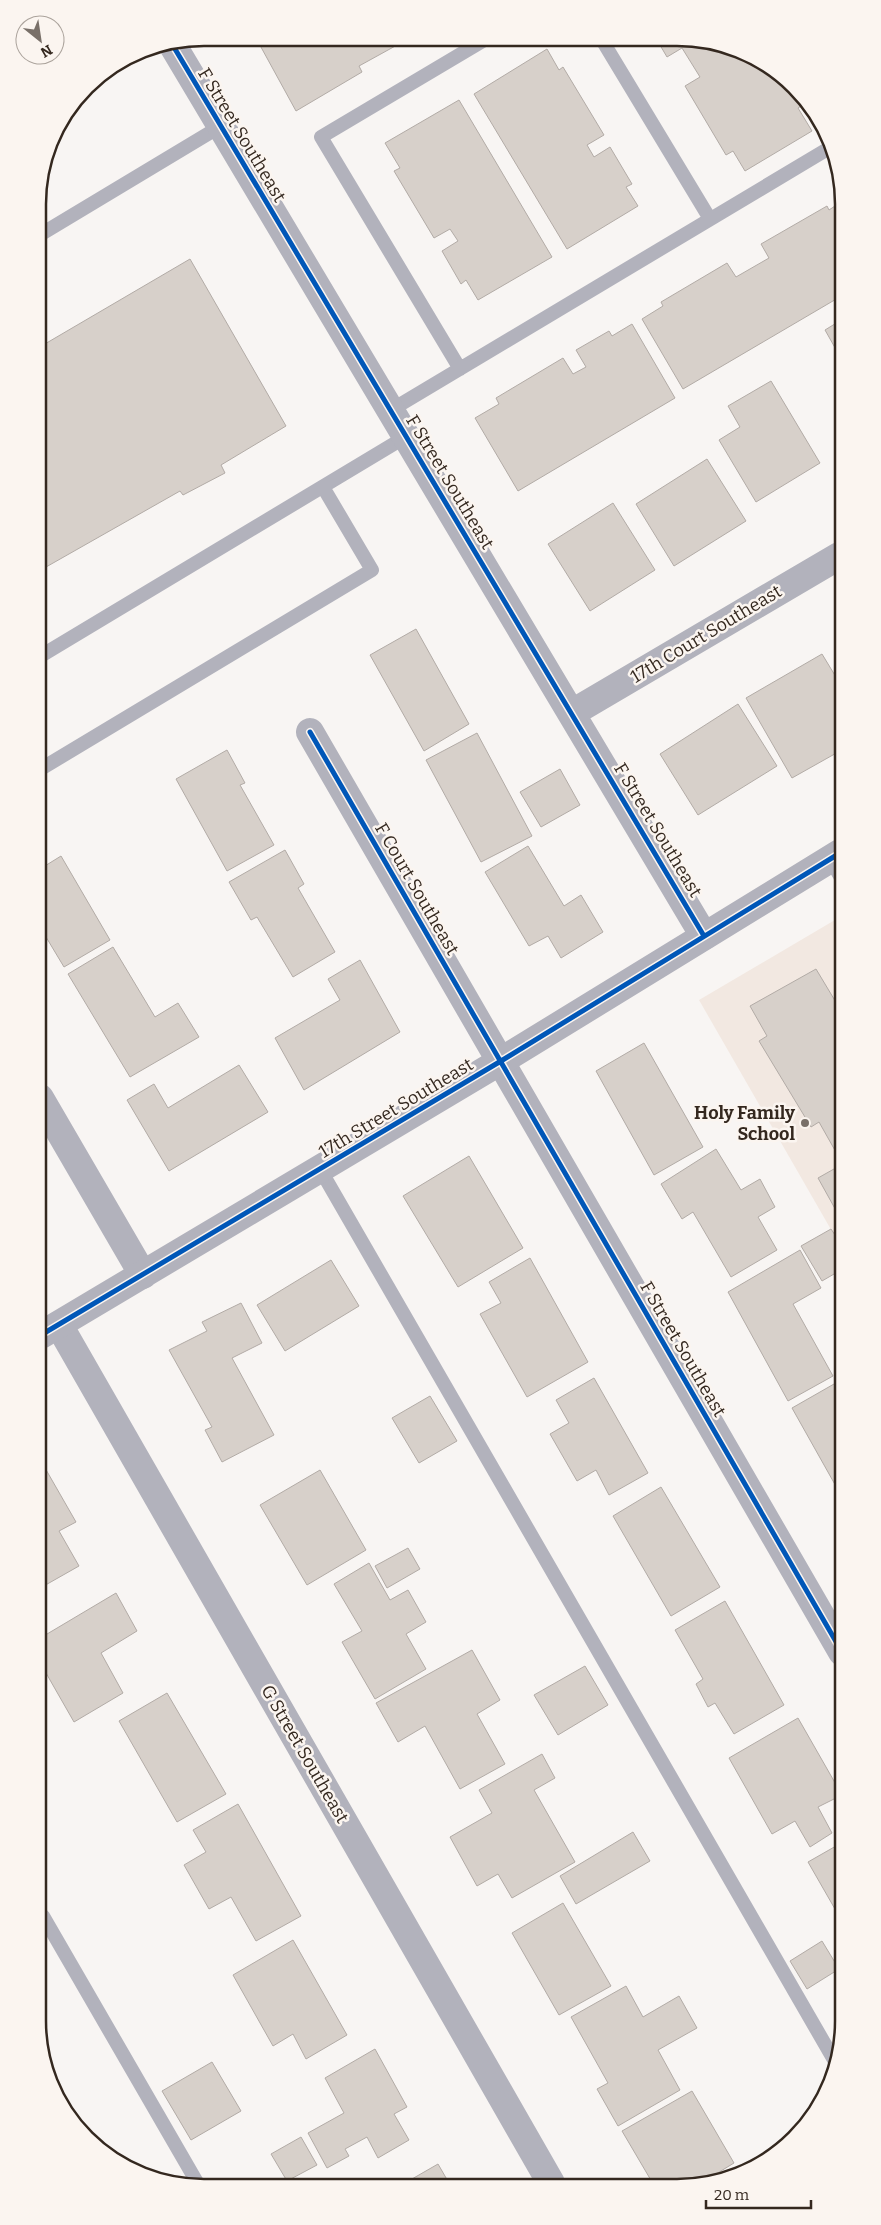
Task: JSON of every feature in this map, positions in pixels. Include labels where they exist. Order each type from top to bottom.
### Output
[{"type":"street","name":"F Street Southeast","points":[[175,50],[704,936]]},
{"type":"street","name":"17th Court Southeast","points":[[572,713],[835,558]]},
{"type":"street","name":"F Court Southeast","points":[[310,732],[501,1061]]},
{"type":"street","name":"17th Street Southeast","points":[[50,1330],[501,1061],[704,936],[835,864]]},
{"type":"street","name":"F Street Southeast","points":[[501,1061],[834,1639]]},
{"type":"street","points":[[46,1109],[143,1275]]},
{"type":"street","name":"G Street Southeast","points":[[50,1330],[549,2179]]},
{"type":"lane","points":[[460,369],[321,137],[474,46]]},
{"type":"lane","points":[[606,46],[710,220]]},
{"type":"lane","points":[[47,231],[221,126]]},
{"type":"lane","points":[[391,410],[825,151]]},
{"type":"lane","points":[[47,652],[407,436]]},
{"type":"lane","points":[[47,766],[372,570],[323,487]]},
{"type":"lane","points":[[320,1169],[831,2056]]},
{"type":"lane","points":[[46,1921],[195,2178]]},
{"type":"shaded area","name":"Holy Family School","points":[[835,920],[834,1236],[699,1000]]},
{"type":"building","points":[[260,46],[395,46],[359,66],[362,72],[296,111]]},
{"type":"building","points":[[661,46],[708,49],[737,58],[756,67],[789,92],[801,106],[798,108],[812,131],[745,171],[733,151],[726,155],[685,86],[700,77],[682,48],[667,57]]},
{"type":"building","points":[[547,49],[559,70],[563,67],[604,135],[587,145],[594,157],[610,147],[632,184],[626,187],[638,206],[567,249],[474,94]]},
{"type":"building","points":[[459,100],[552,257],[478,300],[466,280],[461,284],[442,251],[458,241],[450,229],[434,238],[394,171],[400,168],[385,143]]},
{"type":"building","points":[[827,206],[829,210],[835,206],[835,300],[683,389],[642,319],[663,306],[661,302],[727,263],[736,277],[769,258],[761,244]]},
{"type":"building","points":[[190,259],[286,426],[221,465],[225,473],[183,495],[180,491],[47,567],[47,343]]},
{"type":"building","points":[[632,324],[675,398],[518,491],[475,418],[499,404],[496,398],[563,358],[573,374],[586,367],[576,350],[609,331],[612,336]]},
{"type":"building","points":[[835,324],[835,348],[825,330]]},
{"type":"building","points":[[771,381],[820,463],[756,502],[719,440],[740,427],[728,406]]},
{"type":"building","points":[[707,459],[746,521],[674,566],[636,504]]},
{"type":"building","points":[[613,503],[655,570],[590,611],[548,544]]},
{"type":"building","points":[[416,629],[469,724],[424,751],[370,655]]},
{"type":"building","points":[[822,654],[835,675],[835,754],[792,778],[746,698]]},
{"type":"building","points":[[738,704],[777,766],[698,815],[660,754]]},
{"type":"building","points":[[477,733],[532,836],[481,862],[426,760]]},
{"type":"building","points":[[227,750],[245,783],[240,785],[274,845],[227,871],[176,779]]},
{"type":"building","points":[[560,769],[580,805],[541,827],[520,792]]},
{"type":"building","points":[[528,846],[564,906],[581,895],[603,932],[561,958],[548,936],[529,946],[485,872]]},
{"type":"building","points":[[285,850],[304,884],[298,888],[335,952],[293,977],[257,917],[251,920],[229,882]]},
{"type":"building","points":[[61,856],[110,940],[64,967],[47,938],[47,865]]},
{"type":"building","points":[[113,947],[155,1017],[178,1003],[199,1037],[130,1077],[68,974]]},
{"type":"building","points":[[360,960],[400,1032],[304,1090],[275,1038],[340,1000],[328,979]]},
{"type":"building","points":[[816,969],[835,1000],[834,1149],[819,1122],[811,1127],[759,1041],[767,1036],[750,1006]]},
{"type":"building","points":[[644,1043],[703,1147],[654,1175],[596,1071]]},
{"type":"building","points":[[239,1065],[268,1112],[169,1171],[127,1100],[154,1084],[168,1108]]},
{"type":"building","points":[[716,1149],[741,1190],[760,1179],[775,1207],[758,1217],[777,1250],[731,1277],[693,1212],[682,1219],[661,1184]]},
{"type":"building","points":[[469,1156],[523,1248],[458,1287],[403,1196]]},
{"type":"building","points":[[834,1169],[834,1208],[818,1178]]},
{"type":"building","points":[[831,1229],[834,1234],[834,1274],[822,1281],[801,1246]]},
{"type":"building","points":[[800,1250],[821,1288],[793,1304],[833,1376],[788,1401],[728,1292]]},
{"type":"building","points":[[530,1258],[588,1362],[527,1397],[480,1314],[501,1303],[489,1282]]},
{"type":"building","points":[[331,1260],[359,1306],[285,1351],[257,1305]]},
{"type":"building","points":[[241,1303],[262,1343],[232,1358],[274,1435],[222,1462],[205,1430],[212,1427],[169,1350],[207,1331],[202,1322]]},
{"type":"building","points":[[594,1378],[648,1473],[609,1495],[596,1470],[577,1481],[550,1434],[569,1423],[556,1400]]},
{"type":"building","points":[[834,1384],[834,1483],[792,1408]]},
{"type":"building","points":[[430,1396],[457,1441],[419,1463],[392,1418]]},
{"type":"building","points":[[46,1470],[76,1522],[59,1531],[79,1566],[46,1585]]},
{"type":"building","points":[[320,1470],[366,1550],[307,1585],[260,1505]]},
{"type":"building","points":[[661,1487],[720,1587],[671,1616],[613,1516]]},
{"type":"building","points":[[408,1548],[420,1569],[387,1588],[375,1566]]},
{"type":"building","points":[[369,1563],[390,1600],[408,1590],[426,1622],[406,1634],[426,1669],[375,1699],[342,1642],[362,1631],[334,1584]]},
{"type":"building","points":[[116,1593],[137,1631],[101,1653],[123,1693],[74,1722],[46,1673],[46,1634]]},
{"type":"building","points":[[725,1601],[784,1705],[734,1734],[715,1703],[708,1707],[696,1684],[703,1679],[675,1630]]},
{"type":"building","points":[[472,1650],[500,1700],[477,1714],[505,1764],[460,1789],[425,1726],[398,1742],[376,1703]]},
{"type":"building","points":[[585,1666],[608,1705],[558,1735],[534,1695]]},
{"type":"building","points":[[167,1693],[226,1794],[177,1822],[119,1721]]},
{"type":"building","points":[[798,1718],[834,1781],[834,1799],[818,1807],[832,1833],[810,1847],[795,1821],[772,1834],[729,1758]]},
{"type":"building","points":[[542,1754],[555,1778],[534,1790],[575,1862],[512,1898],[498,1874],[477,1886],[450,1837],[492,1813],[479,1790]]},
{"type":"building","points":[[238,1804],[301,1916],[256,1941],[231,1897],[209,1909],[184,1865],[206,1852],[193,1830]]},
{"type":"building","points":[[633,1832],[650,1861],[576,1904],[560,1876]]},
{"type":"building","points":[[834,1847],[834,1907],[808,1862]]},
{"type":"building","points":[[563,1903],[611,1986],[559,2015],[512,1933]]},
{"type":"building","points":[[293,1940],[347,2035],[306,2059],[293,2034],[273,2046],[233,1975]]},
{"type":"building","points":[[822,1941],[834,1961],[834,1972],[807,1989],[790,1961]]},
{"type":"building","points":[[626,1986],[643,2017],[679,1996],[697,2028],[658,2050],[680,2090],[618,2126],[597,2089],[608,2083],[571,2017]]},
{"type":"building","points":[[375,2049],[407,2107],[394,2114],[409,2140],[378,2158],[367,2137],[345,2149],[349,2156],[327,2168],[308,2133],[344,2113],[325,2078]]},
{"type":"building","points":[[212,2062],[241,2111],[191,2140],[162,2091]]},
{"type":"building","points":[[692,2091],[734,2163],[717,2173],[698,2177],[650,2179],[622,2131]]},
{"type":"building","points":[[301,2137],[317,2165],[291,2179],[286,2179],[271,2154]]},
{"type":"building","points":[[438,2164],[447,2179],[412,2179]]},
{"type":"cycle path","points":[[175,50],[704,936]]},
{"type":"cycle path","points":[[310,732],[834,1639]]},
{"type":"cycle path","points":[[46,1332],[501,1061],[835,856]]},
{"type":"place","name":"Holy Family School","points":[[805,1123]]}]
